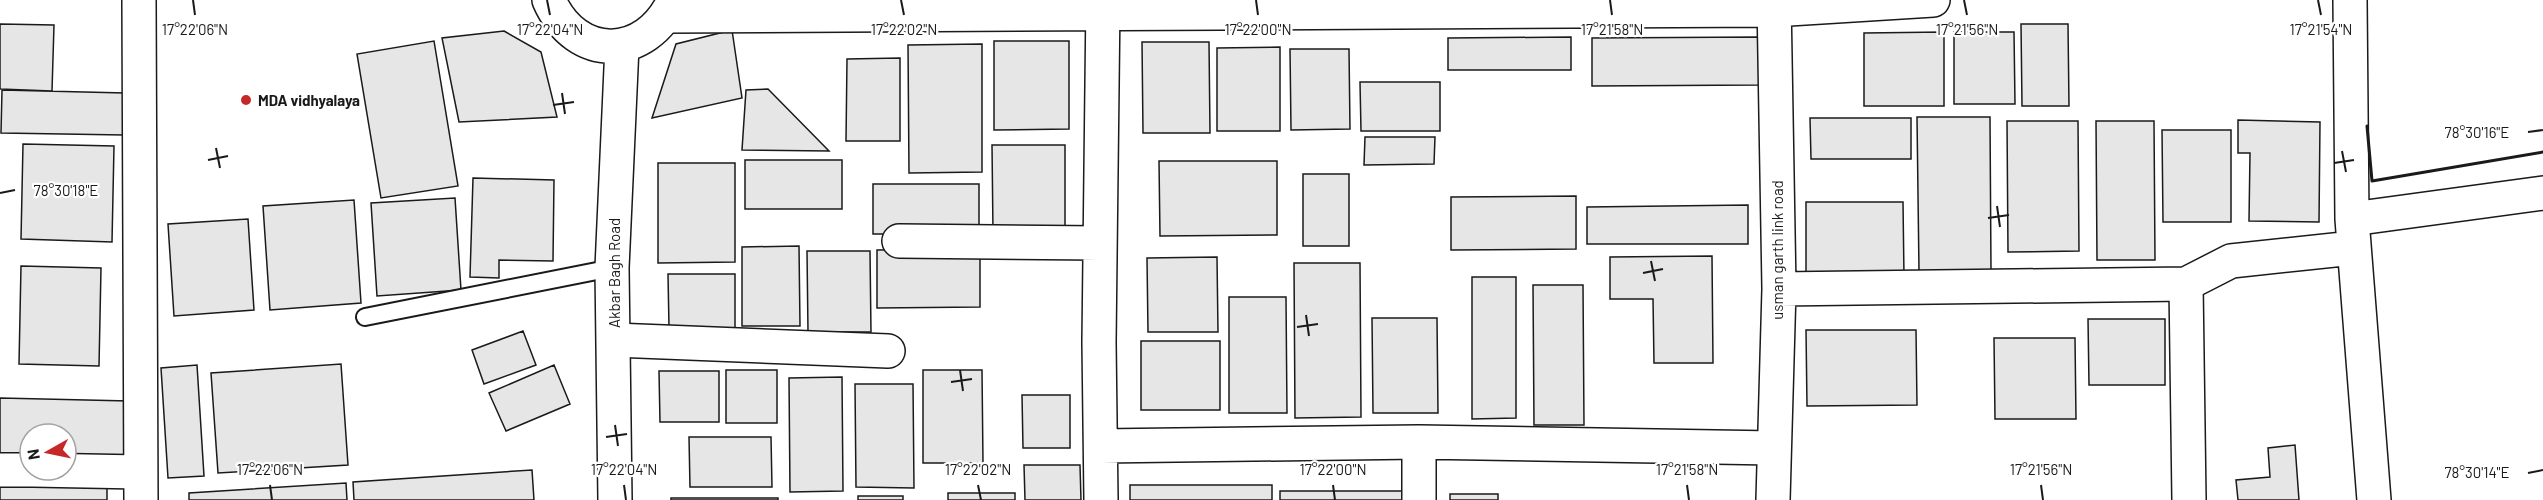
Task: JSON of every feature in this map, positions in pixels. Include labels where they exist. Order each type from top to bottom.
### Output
[{"type":"street","points":[[78,477],[140,486],[139,0]]},
{"type":"street","points":[[549,0],[555,14],[567,29],[584,40],[602,46],[622,46],[647,35],[670,8],[1774,5],[1933,0]]},
{"type":"street","points":[[2350,0],[2353,233],[2374,500]]},
{"type":"street","name":"usman garth link road","points":[[1773,500],[1779,289],[1774,5]]},
{"type":"street","points":[[1101,500],[1099,243],[1103,6]]},
{"type":"street","name":"Akbar Bagh Road","points":[[615,500],[612,268],[622,46]]},
{"type":"street","points":[[1779,289],[2186,284],[2231,261],[2543,193]]},
{"type":"street","points":[[899,241],[1099,243]]},
{"type":"street","points":[[2186,284],[2189,500]]},
{"type":"street","points":[[614,340],[888,351]]},
{"type":"street","points":[[1101,446],[1419,442],[1774,448]]},
{"type":"street","points":[[1419,442],[1419,500]]},
{"type":"street","points":[[0,470],[18,470]]},
{"type":"lane","points":[[365,317],[612,268]]},
{"type":"building","points":[[0,24],[54,25],[52,91],[0,89]]},
{"type":"building","points":[[2021,24],[2068,24],[2069,106],[2022,106]]},
{"type":"building","points":[[732,30],[742,98],[652,118],[676,44]]},
{"type":"building","points":[[504,31],[541,52],[557,117],[459,122],[442,38]]},
{"type":"building","points":[[1944,32],[1944,106],[1864,106],[1864,33]]},
{"type":"building","points":[[1954,32],[2014,32],[2015,104],[1954,104]]},
{"type":"building","points":[[1571,37],[1571,70],[1448,70],[1448,38]]},
{"type":"building","points":[[1759,37],[1760,85],[1592,86],[1592,38]]},
{"type":"building","points":[[434,41],[458,186],[381,198],[357,54]]},
{"type":"building","points":[[994,41],[1069,41],[1069,129],[994,130]]},
{"type":"building","points":[[1142,42],[1209,42],[1210,133],[1143,133]]},
{"type":"building","points":[[982,44],[982,172],[909,173],[908,45]]},
{"type":"building","points":[[1280,47],[1280,131],[1217,131],[1217,48]]},
{"type":"building","points":[[1290,49],[1349,49],[1350,129],[1291,130]]},
{"type":"building","points":[[900,58],[900,141],[846,141],[847,59]]},
{"type":"building","points":[[1360,82],[1440,82],[1440,131],[1361,131]]},
{"type":"building","points":[[768,89],[829,151],[742,150],[746,90]]},
{"type":"building","points":[[2,90],[125,93],[124,135],[1,133]]},
{"type":"building","points":[[1917,117],[1990,117],[1991,271],[1919,271]]},
{"type":"building","points":[[1810,118],[1911,118],[1911,159],[1811,159]]},
{"type":"building","points":[[2238,120],[2320,122],[2319,222],[2249,221],[2250,153],[2238,153]]},
{"type":"building","points":[[2007,121],[2078,121],[2079,251],[2008,252]]},
{"type":"building","points":[[2096,121],[2154,121],[2155,260],[2097,260]]},
{"type":"building","points":[[2162,130],[2231,130],[2231,222],[2163,222]]},
{"type":"building","points":[[1365,137],[1435,137],[1434,164],[1364,165]]},
{"type":"building","points":[[23,144],[114,146],[112,242],[21,239]]},
{"type":"building","points":[[992,145],[1065,145],[1065,233],[993,233]]},
{"type":"building","points":[[745,160],[842,160],[842,209],[745,209]]},
{"type":"building","points":[[1159,161],[1277,161],[1277,235],[1160,236]]},
{"type":"building","points":[[658,163],[735,163],[735,262],[658,263]]},
{"type":"building","points":[[1303,174],[1349,174],[1349,246],[1303,246]]},
{"type":"building","points":[[473,178],[554,180],[553,261],[499,260],[499,278],[470,277]]},
{"type":"building","points":[[873,184],[979,184],[979,234],[873,234]]},
{"type":"building","points":[[1576,196],[1576,249],[1451,250],[1451,197]]},
{"type":"building","points":[[455,198],[461,290],[377,296],[371,203]]},
{"type":"building","points":[[354,200],[361,303],[270,310],[263,206]]},
{"type":"building","points":[[1806,202],[1903,202],[1904,277],[1806,278]]},
{"type":"building","points":[[1748,205],[1748,244],[1587,244],[1587,207]]},
{"type":"building","points":[[248,219],[254,310],[174,316],[168,224]]},
{"type":"building","points":[[799,246],[800,326],[742,326],[742,247]]},
{"type":"building","points":[[980,249],[980,307],[877,308],[877,250]]},
{"type":"building","points":[[807,251],[870,251],[871,332],[808,332]]},
{"type":"building","points":[[1712,256],[1713,363],[1654,363],[1653,299],[1610,299],[1610,257]]},
{"type":"building","points":[[1217,257],[1218,332],[1148,332],[1147,258]]},
{"type":"building","points":[[1294,263],[1360,263],[1361,417],[1295,418]]},
{"type":"building","points":[[21,266],[101,268],[99,366],[19,364]]},
{"type":"building","points":[[668,274],[735,274],[735,328],[669,328]]},
{"type":"building","points":[[1472,277],[1516,277],[1516,418],[1472,419]]},
{"type":"building","points":[[1533,285],[1583,285],[1584,425],[1534,425]]},
{"type":"building","points":[[1229,297],[1286,297],[1287,413],[1229,413]]},
{"type":"building","points":[[1372,318],[1437,318],[1438,413],[1373,413]]},
{"type":"building","points":[[2088,319],[2165,319],[2165,385],[2089,385]]},
{"type":"building","points":[[1806,330],[1916,330],[1917,405],[1807,406]]},
{"type":"building","points":[[523,331],[536,365],[484,384],[472,350]]},
{"type":"building","points":[[1994,338],[2075,338],[2076,419],[1995,419]]},
{"type":"building","points":[[1141,341],[1220,341],[1220,410],[1141,410]]},
{"type":"building","points":[[341,364],[348,465],[218,473],[211,373]]},
{"type":"building","points":[[197,365],[204,476],[168,478],[161,368]]},
{"type":"building","points":[[554,365],[570,404],[506,431],[489,393]]},
{"type":"building","points":[[726,370],[777,370],[777,423],[726,423]]},
{"type":"building","points":[[923,370],[982,370],[983,463],[923,463]]},
{"type":"building","points":[[659,371],[719,371],[719,422],[660,422]]},
{"type":"building","points":[[842,377],[843,491],[790,492],[789,378]]},
{"type":"building","points":[[855,384],[913,384],[914,488],[856,487]]},
{"type":"building","points":[[1022,395],[1070,395],[1070,448],[1023,448]]},
{"type":"building","points":[[0,398],[129,401],[127,463],[78,461],[78,422],[18,422],[18,461],[0,460]]},
{"type":"building","points":[[689,437],[771,437],[772,487],[690,487]]},
{"type":"building","points":[[2295,445],[2299,500],[2238,500],[2236,480],[2270,477],[2268,448]]},
{"type":"building","points":[[1024,465],[1080,465],[1081,500],[1025,500]]},
{"type":"building","points":[[532,470],[534,500],[354,500],[353,482]]},
{"type":"building","points":[[0,474],[18,475],[18,482],[78,482],[78,476],[107,477],[107,500],[0,500]]},
{"type":"building","points":[[346,483],[347,500],[189,500],[189,493]]},
{"type":"building","points":[[1130,485],[1272,485],[1272,500],[1130,500]]},
{"type":"building","points":[[1280,491],[1405,491],[1405,500],[1280,500]]},
{"type":"building","points":[[948,493],[1015,493],[1015,500],[948,500]]},
{"type":"building","points":[[1450,494],[1498,494],[1498,500],[1450,500]]},
{"type":"building","points":[[858,496],[903,496],[903,500],[858,500]]},
{"type":"building","points":[[671,498],[778,498],[778,500],[671,500]]},
{"type":"wall","points":[[2367,126],[2372,181],[2543,152]]},
{"type":"place","name":"MDA vidhyalaya","points":[[246,100]]}]
